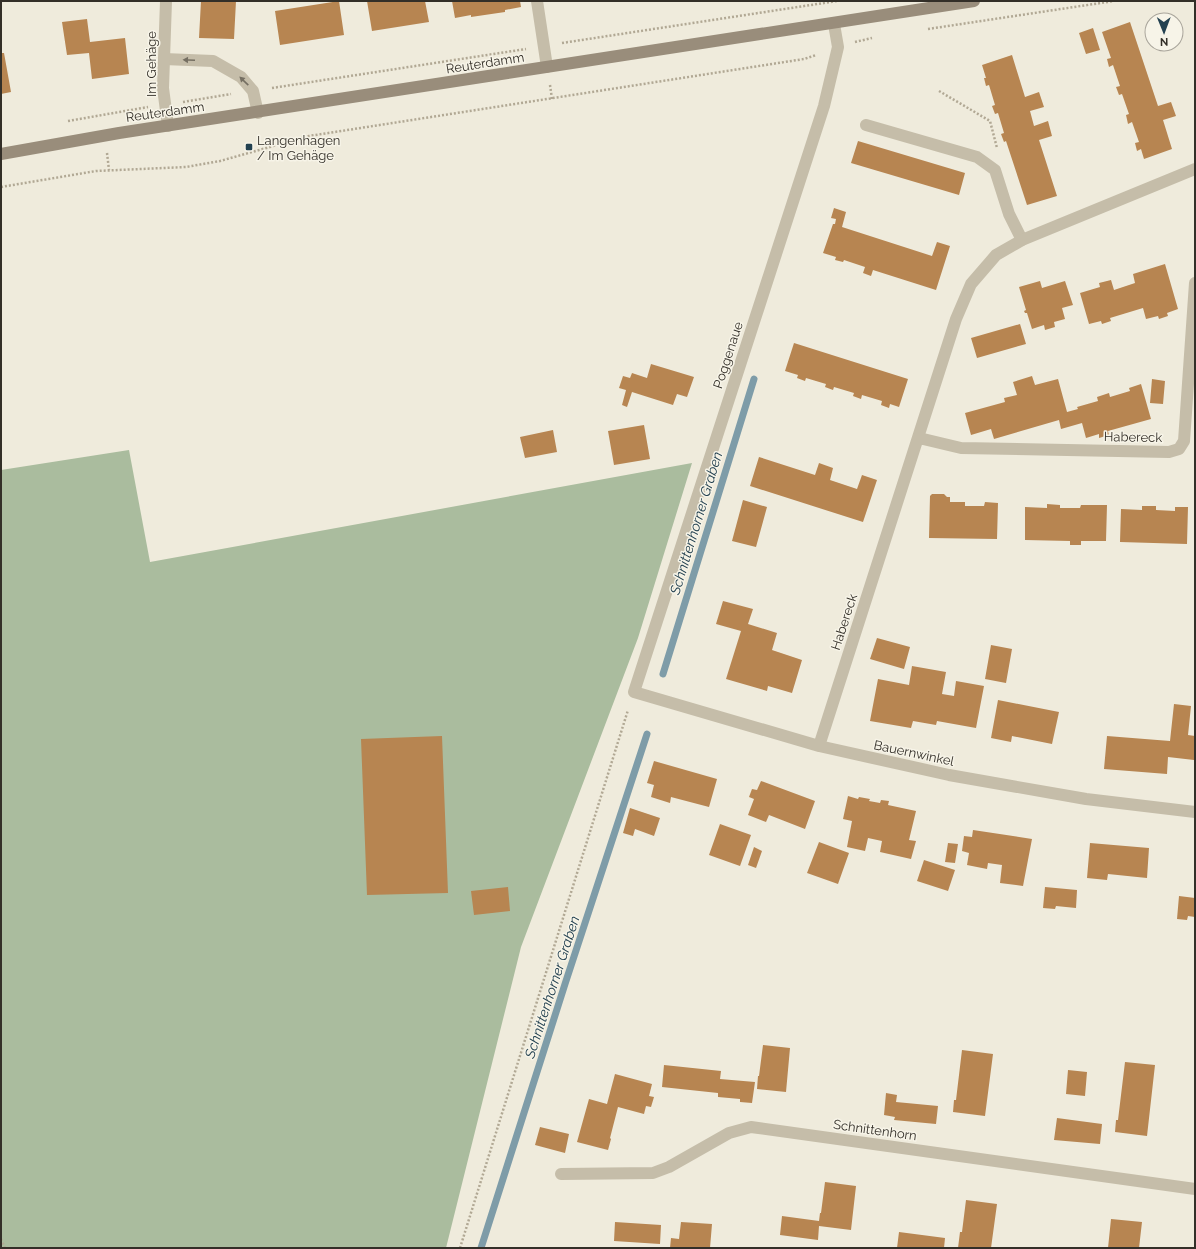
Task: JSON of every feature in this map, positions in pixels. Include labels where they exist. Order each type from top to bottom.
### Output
[{"type":"street","name":"Im Gehäge","points":[[166,1],[163,88],[168,126]]},
{"type":"street","points":[[537,1],[547,67]]},
{"type":"street","name":"Reuterdamm","points":[[1,154],[119,133],[258,113],[974,1]]},
{"type":"street","name":"Poggenaue","points":[[634,692],[824,106],[838,47],[834,24]]},
{"type":"street","points":[[164,59],[213,61],[241,77],[253,91],[258,113]]},
{"type":"street","points":[[866,125],[977,157],[995,170],[1009,214],[1022,240]]},
{"type":"street","name":"Habereck","points":[[819,746],[956,319],[971,284],[996,256],[1022,240],[1195,169]]},
{"type":"street","name":"Habereck","points":[[919,438],[961,448],[1169,452],[1179,449],[1184,441],[1195,283]]},
{"type":"street","name":"Bauernwinkel","points":[[634,692],[819,746],[949,775],[1086,799],[1195,812]]},
{"type":"street","name":"Schnittenhorn","points":[[561,1174],[653,1173],[669,1167],[729,1132],[751,1127],[1195,1189]]},
{"type":"path","points":[[165,105],[837,1]]},
{"type":"path","points":[[926,29],[1114,1]]},
{"type":"path","points":[[1,187],[96,171],[186,167],[220,162],[309,136],[804,59],[838,47],[879,36]]},
{"type":"path","points":[[939,91],[990,121],[998,152],[995,170]]},
{"type":"path","points":[[460,1248],[634,692]]},
{"type":"path","points":[[1,1239],[5,1248]]},
{"type":"green space","points":[[129,450],[150,562],[692,463],[638,638],[521,947],[446,1248],[1,1248],[1,470]]},
{"type":"building","points":[[201,1],[236,1],[234,39],[199,38]]},
{"type":"building","points":[[339,1],[344,35],[280,45],[275,11]]},
{"type":"building","points":[[367,1],[425,1],[429,22],[372,31]]},
{"type":"building","points":[[452,1],[520,1],[521,7],[505,10],[505,12],[455,18]]},
{"type":"building","points":[[87,19],[90,42],[125,38],[129,74],[92,79],[89,53],[67,55],[62,22]]},
{"type":"building","points":[[1130,22],[1158,106],[1171,102],[1176,116],[1163,120],[1172,149],[1144,159],[1141,149],[1137,151],[1135,143],[1139,142],[1132,122],[1128,124],[1126,115],[1129,114],[1122,94],[1119,95],[1116,87],[1120,86],[1113,65],[1109,67],[1107,59],[1111,58],[1102,32]]},
{"type":"building","points":[[1093,28],[1100,50],[1086,54],[1079,33]]},
{"type":"building","points":[[1,53],[4,53],[11,92],[1,94]]},
{"type":"building","points":[[1012,55],[1025,97],[1039,92],[1044,107],[1030,111],[1034,126],[1048,121],[1052,136],[1039,140],[1057,196],[1027,205],[1006,141],[1004,142],[1001,134],[1004,133],[998,113],[995,114],[992,106],[995,105],[989,85],[986,86],[984,78],[986,78],[982,65]]},
{"type":"building","points":[[858,141],[965,173],[959,195],[851,163]]},
{"type":"building","points":[[834,208],[846,212],[842,227],[932,256],[937,242],[950,246],[936,290],[873,270],[871,276],[863,273],[865,267],[844,260],[843,262],[835,260],[836,257],[823,253],[833,224],[835,224],[836,219],[831,218]]},
{"type":"building","points":[[1165,264],[1178,309],[1167,313],[1168,316],[1159,319],[1158,316],[1146,319],[1143,308],[1110,318],[1111,321],[1102,324],[1101,321],[1089,324],[1080,293],[1100,287],[1099,283],[1111,280],[1114,290],[1135,283],[1133,274]]},
{"type":"building","points":[[1040,281],[1042,288],[1065,281],[1073,305],[1062,308],[1065,319],[1054,322],[1055,327],[1045,330],[1044,325],[1032,329],[1027,313],[1024,311],[1026,310],[1019,287]]},
{"type":"building","points":[[1020,324],[1026,344],[977,358],[971,338]]},
{"type":"building","points":[[794,343],[908,379],[899,407],[890,404],[889,408],[881,405],[882,401],[862,395],[861,399],[853,396],[854,393],[834,387],[833,390],[825,387],[826,384],[806,378],[805,381],[797,378],[798,375],[785,371]]},
{"type":"building","points":[[651,364],[694,377],[687,397],[677,394],[673,405],[632,392],[627,407],[622,405],[626,390],[619,388],[623,376],[630,378],[632,373],[647,378]]},
{"type":"building","points":[[1032,376],[1035,385],[1058,379],[1067,412],[1078,409],[1077,407],[1098,401],[1097,397],[1109,393],[1110,397],[1130,391],[1129,388],[1141,384],[1151,419],[1108,431],[1109,435],[1099,438],[1099,434],[1086,438],[1082,423],[1061,429],[1059,420],[994,439],[991,429],[971,435],[965,413],[1005,402],[1004,398],[1017,395],[1013,382]]},
{"type":"building","points":[[1152,379],[1165,381],[1163,404],[1150,403]]},
{"type":"building","points":[[644,425],[650,459],[614,465],[608,431]]},
{"type":"building","points":[[553,430],[557,452],[525,458],[520,437]]},
{"type":"building","points":[[759,457],[815,475],[819,463],[833,468],[830,480],[857,489],[862,475],[877,480],[863,522],[750,486]]},
{"type":"building","points":[[932,494],[944,494],[947,497],[950,497],[950,502],[965,502],[965,506],[984,506],[985,502],[998,503],[997,539],[929,538],[930,496]]},
{"type":"building","points":[[743,500],[767,507],[756,547],[732,541]]},
{"type":"building","points":[[1047,504],[1060,505],[1060,508],[1080,508],[1081,505],[1107,505],[1106,541],[1081,541],[1081,545],[1070,545],[1070,541],[1025,540],[1025,507],[1047,508]]},
{"type":"building","points":[[1142,506],[1156,506],[1156,510],[1175,511],[1175,507],[1188,507],[1187,544],[1120,542],[1121,509],[1142,510]]},
{"type":"building","points":[[723,601],[753,609],[748,624],[777,633],[772,650],[802,660],[792,693],[768,686],[767,691],[726,679],[741,631],[716,624]]},
{"type":"building","points":[[877,638],[910,647],[904,669],[870,659]]},
{"type":"building","points":[[991,645],[1012,649],[1006,683],[985,679]]},
{"type":"building","points":[[912,666],[946,672],[942,694],[954,696],[956,681],[984,686],[976,728],[937,721],[936,725],[913,721],[911,728],[870,721],[878,679],[909,685]]},
{"type":"building","points":[[998,700],[1059,712],[1052,744],[1012,736],[1011,742],[991,738]]},
{"type":"building","points":[[1174,704],[1191,706],[1188,735],[1195,736],[1194,760],[1168,757],[1167,774],[1104,769],[1107,736],[1170,741]]},
{"type":"building","points":[[442,736],[448,893],[367,895],[361,739]]},
{"type":"building","points":[[654,761],[717,779],[709,807],[671,797],[670,803],[651,797],[654,785],[647,783]]},
{"type":"building","points":[[761,781],[815,801],[805,829],[769,815],[766,822],[748,815],[754,799],[749,797],[752,789],[757,790]]},
{"type":"building","points":[[848,796],[858,799],[859,797],[870,799],[869,801],[880,803],[881,800],[889,801],[888,805],[916,811],[909,840],[916,841],[911,859],[880,852],[882,841],[868,838],[865,851],[847,847],[852,821],[843,819]]},
{"type":"building","points":[[630,808],[660,818],[654,836],[635,829],[633,836],[623,833]]},
{"type":"building","points":[[720,824],[751,835],[740,866],[709,855]]},
{"type":"building","points":[[973,830],[1032,839],[1023,886],[1000,883],[1002,865],[988,863],[987,869],[967,865],[969,853],[962,851],[964,836],[972,837]]},
{"type":"building","points":[[819,842],[849,853],[838,884],[807,873]]},
{"type":"building","points":[[948,843],[958,844],[955,863],[945,862]]},
{"type":"building","points":[[1090,843],[1149,848],[1147,878],[1108,874],[1107,880],[1087,878]]},
{"type":"building","points":[[754,847],[762,851],[756,868],[748,865]]},
{"type":"building","points":[[924,860],[955,870],[948,891],[917,881]]},
{"type":"building","points":[[508,887],[510,911],[474,915],[471,891]]},
{"type":"building","points":[[1045,887],[1077,890],[1076,908],[1056,906],[1055,909],[1043,908]]},
{"type":"building","points":[[1179,896],[1195,898],[1195,917],[1188,916],[1187,920],[1177,919]]},
{"type":"building","points":[[763,1045],[790,1048],[786,1092],[757,1089]]},
{"type":"building","points":[[962,1050],[993,1054],[985,1116],[953,1112],[954,1100],[956,1100]]},
{"type":"building","points":[[1125,1062],[1155,1065],[1147,1136],[1115,1132],[1116,1120],[1118,1120]]},
{"type":"building","points":[[664,1065],[721,1071],[720,1079],[755,1082],[752,1103],[740,1102],[740,1099],[718,1097],[718,1093],[662,1087]]},
{"type":"building","points":[[1068,1070],[1087,1072],[1085,1096],[1066,1094]]},
{"type":"building","points":[[615,1074],[652,1084],[649,1096],[654,1097],[651,1107],[646,1106],[644,1114],[618,1107],[608,1150],[577,1142],[589,1099],[607,1104]]},
{"type":"building","points":[[886,1093],[897,1095],[896,1102],[938,1106],[936,1124],[894,1120],[895,1117],[884,1115]]},
{"type":"building","points":[[1057,1118],[1102,1124],[1100,1144],[1054,1140]]},
{"type":"building","points":[[540,1127],[569,1134],[565,1153],[535,1145]]},
{"type":"building","points":[[825,1182],[856,1186],[851,1230],[819,1226],[818,1240],[780,1235],[782,1216],[819,1221]]},
{"type":"building","points":[[966,1200],[997,1204],[991,1248],[958,1248],[960,1232],[962,1232]]},
{"type":"building","points":[[1111,1219],[1142,1222],[1139,1248],[1108,1248]]},
{"type":"building","points":[[615,1222],[661,1225],[660,1244],[614,1241]]},
{"type":"building","points":[[681,1222],[712,1224],[710,1248],[670,1248],[671,1238],[679,1239]]},
{"type":"building","points":[[899,1232],[945,1238],[944,1248],[897,1248]]},
{"type":"waterway","name":"Schnittenhorner Graben","points":[[663,674],[754,379]]},
{"type":"waterway","name":"Schnittenhorner Graben","points":[[481,1248],[647,734]]},
{"type":"place","name":"Langenhagen / Im Gehäge","points":[[249,147]]}]
